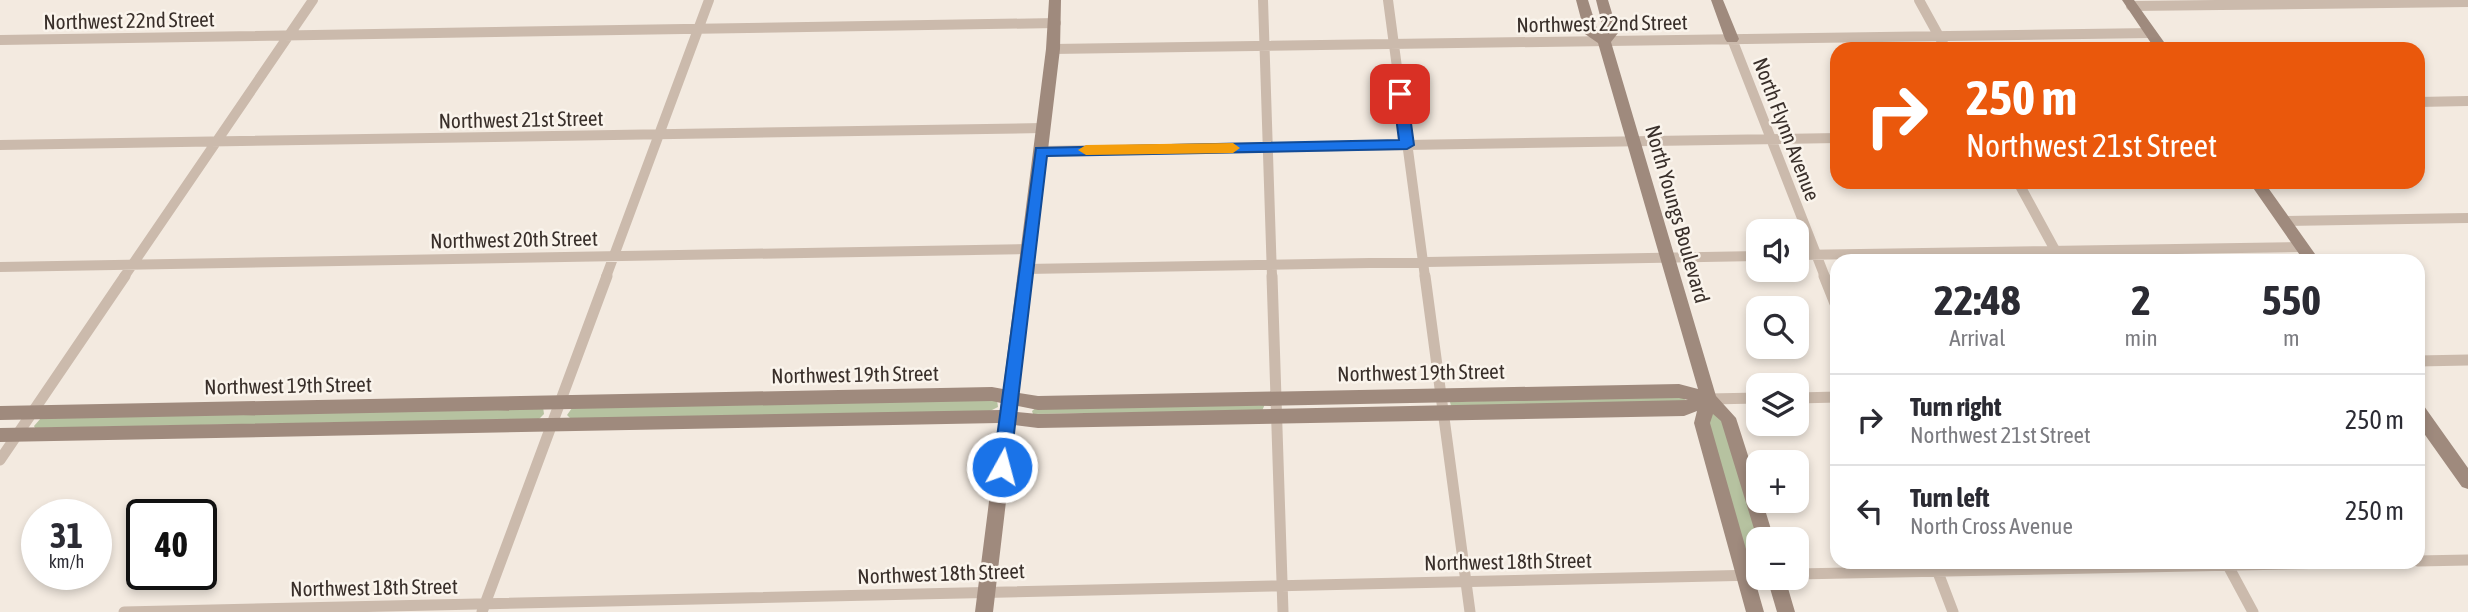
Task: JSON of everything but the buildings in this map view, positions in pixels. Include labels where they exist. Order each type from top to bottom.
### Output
[{"type":"street","points":[[0,460],[9,434],[32,413],[313,0]]},
{"type":"street","points":[[483,608],[709,0]]},
{"type":"street","points":[[984,612],[1053,49],[1055,0]]},
{"type":"street","points":[[1056,22],[1063,0]]},
{"type":"street","points":[[1263,0],[1283,612]]},
{"type":"street","points":[[1388,0],[1470,612]]},
{"type":"street","name":"North Youngs Boulevard","points":[[1582,0],[1592,34],[1604,41],[1709,400],[1728,418],[1761,527]]},
{"type":"street","name":"North Youngs Boulevard","points":[[1602,0],[1611,33],[1604,41]]},
{"type":"street","name":"North Flynn Avenue","points":[[1717,0],[1830,291]]},
{"type":"street","points":[[1919,0],[1942,42]]},
{"type":"street","points":[[2130,3],[2463,2]]},
{"type":"street","points":[[2130,3],[2157,42]]},
{"type":"street","name":"Northwest 22nd Street","points":[[0,40],[1056,22]]},
{"type":"street","name":"Northwest 22nd Street","points":[[1053,49],[2151,33]]},
{"type":"street","points":[[2425,102],[2468,101]]},
{"type":"street","name":"Northwest 21st Street","points":[[0,145],[1043,128]]},
{"type":"street","points":[[1041,151],[1830,138]]},
{"type":"street","points":[[2022,189],[2058,254]]},
{"type":"street","points":[[2261,189],[2307,254]]},
{"type":"street","points":[[2283,221],[2468,218]]},
{"type":"street","points":[[2113,254],[2302,247]]},
{"type":"street","name":"Northwest 20th Street","points":[[0,267],[1028,248]]},
{"type":"street","points":[[1809,255],[1830,255]]},
{"type":"street","points":[[1026,269],[1746,256]]},
{"type":"street","points":[[2425,361],[2468,360]]},
{"type":"street","name":"Northwest 19th Street","points":[[0,413],[992,394],[1038,403],[1679,390],[1709,400]]},
{"type":"street","points":[[1809,398],[1830,397]]},
{"type":"street","name":"Northwest 19th Street","points":[[9,434],[988,415],[1038,421],[1684,409],[1709,400],[1746,399]]},
{"type":"street","name":"North Youngs Boulevard","points":[[1709,400],[1702,423],[1746,557]]},
{"type":"street","points":[[2425,421],[2468,482]]},
{"type":"street","points":[[2425,561],[2468,560]]},
{"type":"street","points":[[1809,573],[1884,569]]},
{"type":"street","points":[[1937,569],[1953,612]]},
{"type":"street","points":[[2229,569],[2253,612]]},
{"type":"street","name":"Northwest 18th Street","points":[[124,612],[483,608],[1282,584],[1746,575]]},
{"type":"street","name":"North Youngs Boulevard","points":[[1753,590],[1755,612]]},
{"type":"street","points":[[1780,590],[1786,612]]},
{"type":"green space","points":[[1681,395],[1687,402],[1451,406],[1450,402]]},
{"type":"green space","points":[[997,400],[998,407],[990,411],[571,419],[567,415],[572,408]]},
{"type":"green space","points":[[1265,404],[1262,411],[1033,414],[1032,411],[1037,407]]},
{"type":"green space","points":[[543,407],[544,414],[539,419],[34,426],[41,418]]},
{"type":"green space","points":[[1713,413],[1724,420],[1746,495],[1746,513],[1751,513],[1755,527],[1746,527],[1746,558],[1706,423]]},
{"type":"slow traffic","points":[[1086,150],[1233,148]]},
{"type":"route","points":[[1002,467],[1041,151],[1407,145],[1400,94]]}]
